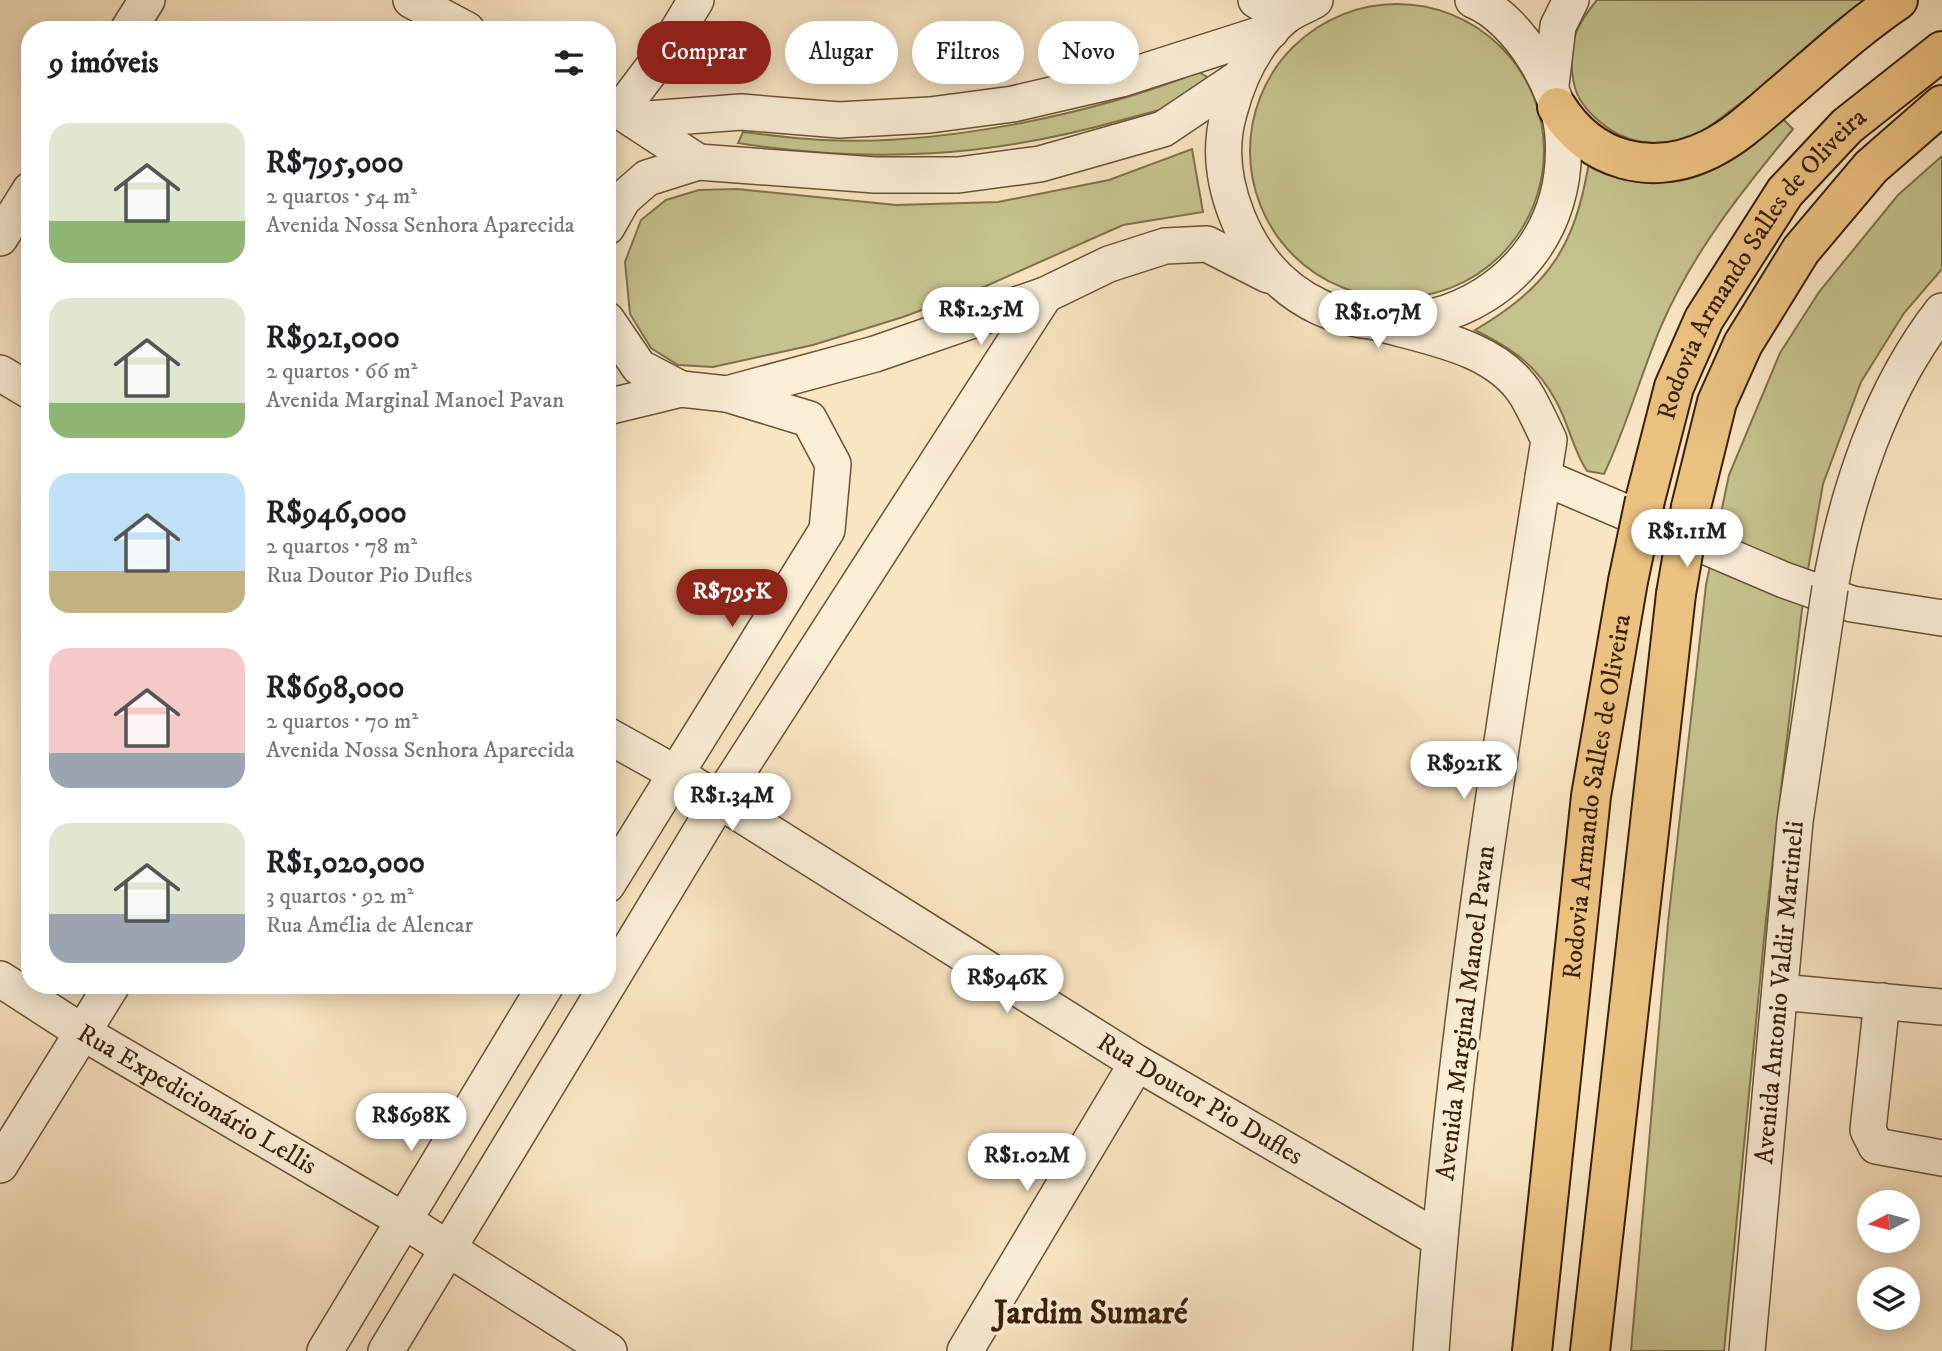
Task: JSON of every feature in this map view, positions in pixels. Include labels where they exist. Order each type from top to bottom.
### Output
[{"type":"highway","points":[[1554,96],[1574,132],[1612,156],[1636,163],[1686,158],[1709,150],[1739,132],[1898,0]]},
{"type":"highway","name":"Rodovia Armando Salles de Oliveira","points":[[1532,1351],[1591,796],[1628,581],[1645,500],[1674,387],[1704,319],[1785,192],[1847,126],[1942,51]]},
{"type":"highway","name":"Rodovia Armando Salles de Oliveira","points":[[1593,1351],[1598,1279],[1676,594],[1691,507],[1717,402],[1743,344],[1794,262],[1871,167],[1942,105]]},
{"type":"highway","points":[[1524,1351],[1557,1112]]},
{"type":"street","points":[[133,21],[146,0]]},
{"type":"street","points":[[411,0],[450,21]]},
{"type":"street","points":[[620,111],[666,51],[696,0]]},
{"type":"street","points":[[620,111],[741,112],[839,120],[929,115],[1013,104],[1121,79],[1270,16],[1315,0]]},
{"type":"street","points":[[727,394],[875,354],[1045,295],[1109,264],[1165,246],[1207,244],[1284,283],[1326,310],[1375,322],[1426,321],[1474,304],[1514,273],[1544,233],[1561,185],[1563,134],[1554,96],[1522,38],[1474,0]]},
{"type":"street","points":[[1554,96],[1558,26],[1571,0]]},
{"type":"street","points":[[1270,16],[1239,78],[1223,132],[1226,188],[1247,240],[1284,283]]},
{"type":"street","points":[[616,211],[623,199],[647,178],[698,162],[875,175],[958,175],[1040,164],[1164,129],[1239,78]]},
{"type":"street","points":[[620,111],[698,162]]},
{"type":"street","points":[[0,238],[21,204]]},
{"type":"street","points":[[616,972],[719,801],[1045,295]]},
{"type":"street","name":"Avenida Antonio Valdir Martineli","points":[[1747,1351],[1795,821],[1830,588],[1857,476],[1892,389],[1942,311]]},
{"type":"street","name":"Avenida Marginal Manoel Pavan","points":[[1375,322],[1460,346],[1499,364],[1526,394],[1549,440],[1496,772],[1439,1239],[1431,1351]]},
{"type":"street","points":[[616,334],[639,368],[681,389]]},
{"type":"street","points":[[0,373],[21,386]]},
{"type":"street","points":[[616,405],[681,389],[727,394],[809,419],[833,464],[827,530],[616,869]]},
{"type":"street","points":[[1543,477],[1784,580],[1853,604],[1942,618]]},
{"type":"street","name":"Rua Doutor Pio Dufles","points":[[616,740],[675,773],[1137,1063],[1439,1239]]},
{"type":"street","name":"Rua Expedicionário Lellis","points":[[0,979],[21,993]]},
{"type":"street","points":[[1780,992],[1942,1007]]},
{"type":"street","name":"Rua Expedicionário Lellis","points":[[23,994],[82,1032],[403,1220],[609,1351]]},
{"type":"street","points":[[0,1165],[106,994]]},
{"type":"street","points":[[325,1351],[541,994]]},
{"type":"street","points":[[386,1351],[603,994]]},
{"type":"street","points":[[1882,1001],[1868,1130],[1875,1146],[1942,1158]]},
{"type":"street","points":[[965,1351],[1137,1063]]},
{"type":"shaded area","points":[[1597,0],[1868,0],[1788,67],[1705,130],[1677,141],[1653,143],[1629,138],[1608,128],[1588,111],[1577,94],[1571,62],[1573,41],[1582,21]]},
{"type":"shaded area","points":[[1397,4],[1426,7],[1453,16],[1478,29],[1501,47],[1519,70],[1532,95],[1541,122],[1544,151],[1541,180],[1532,207],[1519,232],[1501,255],[1478,273],[1453,286],[1426,295],[1397,298],[1368,295],[1341,286],[1316,273],[1293,255],[1275,232],[1262,207],[1253,180],[1250,151],[1253,122],[1262,95],[1275,70],[1293,47],[1316,29],[1341,16],[1368,7]]},
{"type":"shaded area","points":[[1199,72],[1207,77],[1210,86],[1180,103],[1157,111],[1026,142],[978,149],[884,155],[788,150],[738,143],[743,132],[868,141],[964,132],[1063,114],[1111,102]]},
{"type":"shaded area","points":[[1783,119],[1793,129],[1721,222],[1675,297],[1654,343],[1604,474],[1587,471],[1560,410],[1540,377],[1512,351],[1475,330],[1522,297],[1540,280],[1554,261],[1576,218],[1589,162],[1656,181],[1673,182],[1726,164]]},
{"type":"shaded area","points":[[1192,149],[1203,212],[1123,225],[986,286],[903,317],[813,345],[713,367],[678,365],[651,348],[630,314],[625,262],[641,220],[666,200],[699,190],[737,189],[896,205],[998,202],[1109,180]]},
{"type":"shaded area","points":[[1942,156],[1942,269],[1904,313],[1861,382],[1823,484],[1804,592],[1766,919],[1724,1351],[1631,1351],[1668,923],[1706,585],[1729,475],[1780,353],[1819,292],[1898,195]]},
{"type":"district","name":"Jardim Sumaré","points":[[1091,1313]]}]
